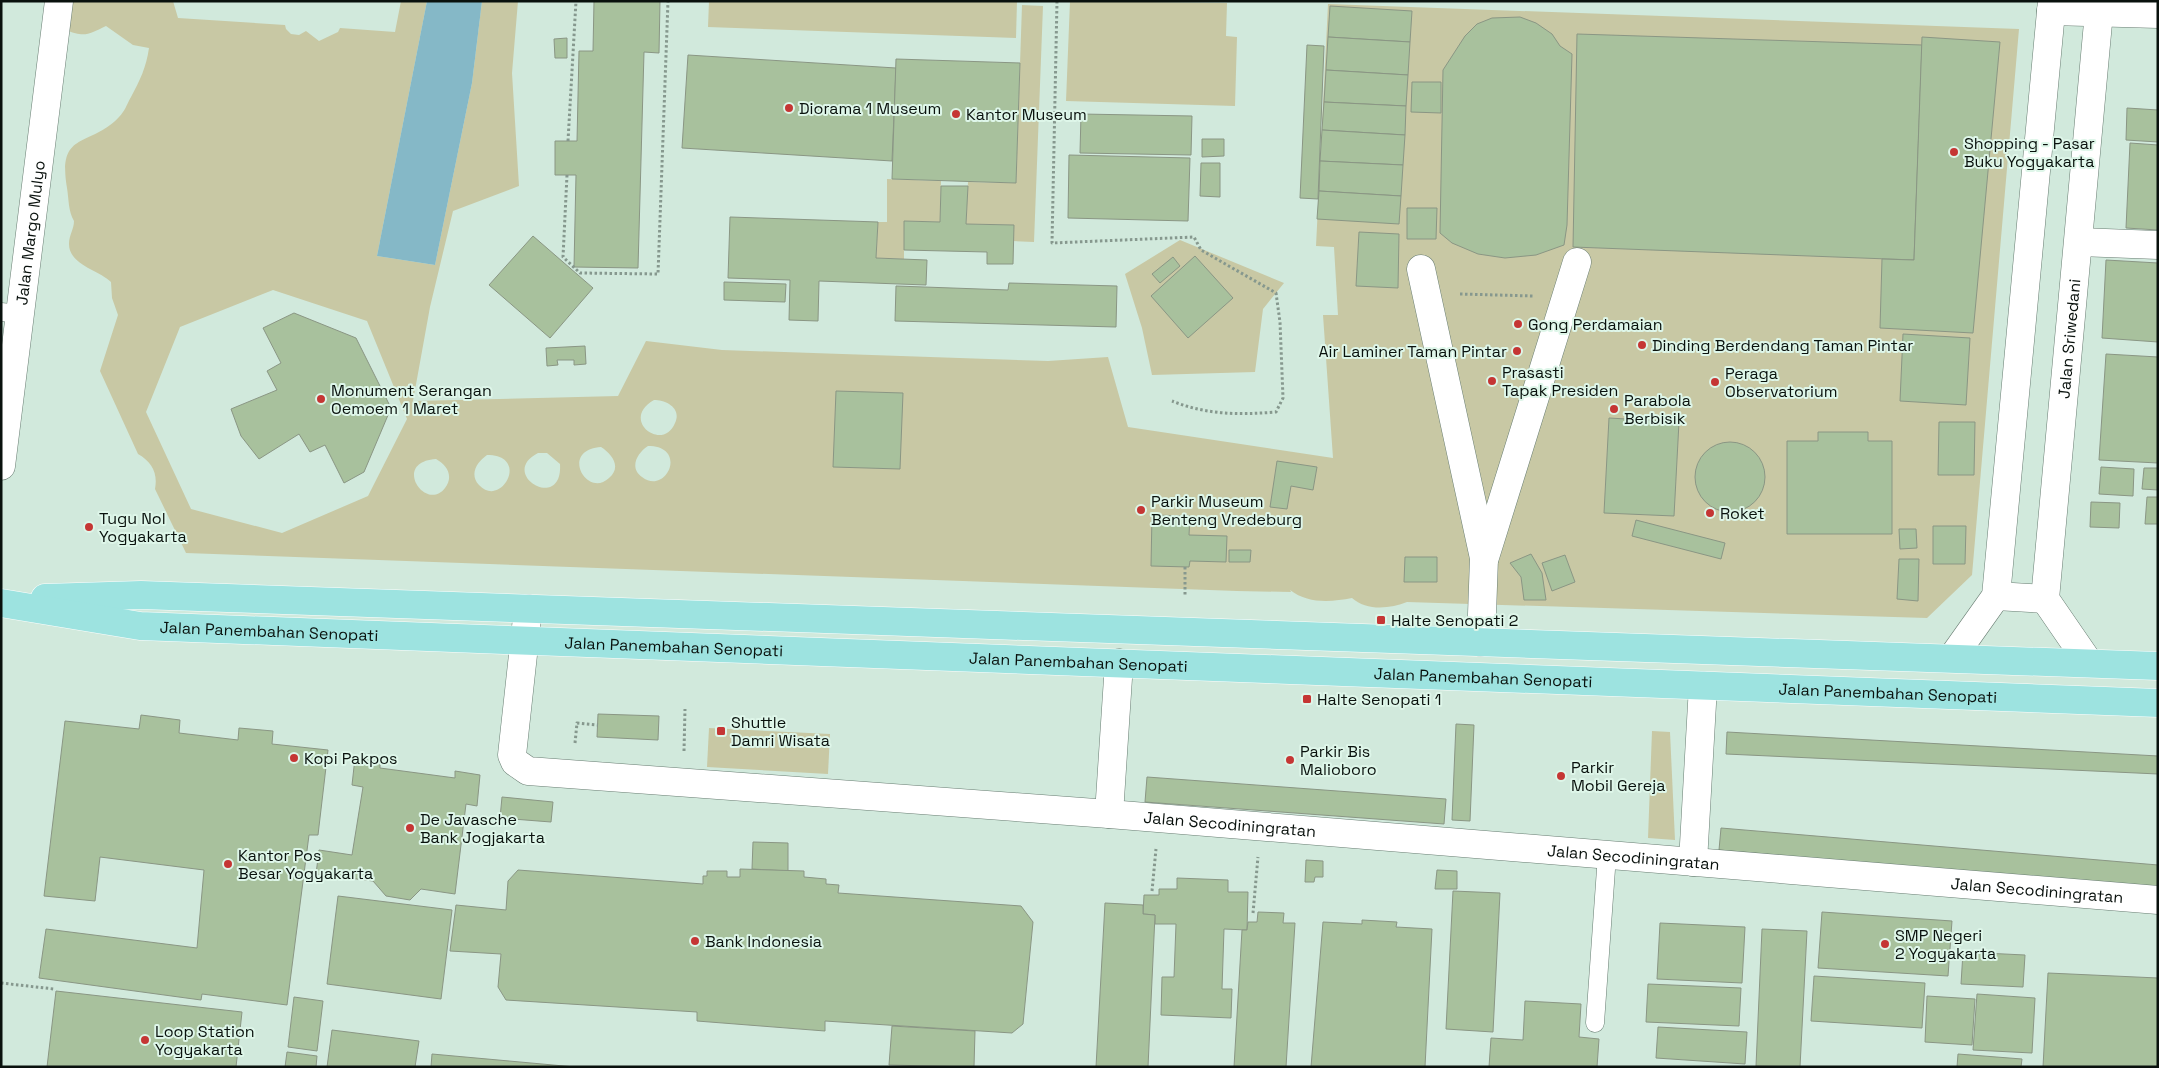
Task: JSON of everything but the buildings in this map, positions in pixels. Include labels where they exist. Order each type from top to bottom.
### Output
[{"type":"main road","name":"Jalan Panembahan Senopati","points":[[1,602],[141,595],[2158,666]]},
{"type":"main road","name":"Jalan Panembahan Senopati","points":[[1,602],[140,626],[2158,703]]},
{"type":"street","name":"Jalan Margo Mulyo","points":[[1,466],[11,313],[59,1]]},
{"type":"street","points":[[1952,658],[1996,596],[2051,6],[2100,7],[2158,14]]},
{"type":"street","name":"Jalan Sriwedani","points":[[2046,599],[2100,7]]},
{"type":"street","points":[[2079,242],[2158,245]]},
{"type":"street","points":[[1484,558],[1577,262]]},
{"type":"street","points":[[1424,281],[1484,558],[1481,642]]},
{"type":"street","points":[[1996,596],[2046,599],[2089,663]]},
{"type":"street","points":[[524,640],[528,609]]},
{"type":"street","name":"Jalan Secodiningratan","points":[[524,640],[512,747],[515,762],[521,768],[528,771],[1109,814],[2158,900]]},
{"type":"street","points":[[1109,814],[1119,663]]},
{"type":"street","points":[[1693,862],[1703,686]]},
{"type":"lane","points":[[1594,1023],[1607,855]]},
{"type":"path","points":[[568,141],[576,1]]},
{"type":"path","points":[[567,175],[563,257],[580,272],[658,274],[668,1]]},
{"type":"path","points":[[1057,1],[1052,243],[1194,237],[1201,250],[1276,293],[1280,322],[1282,398],[1276,412],[1230,414],[1195,411],[1172,401]]},
{"type":"path","points":[[1424,281],[1566,297]]},
{"type":"path","points":[[1185,567],[1185,596]]},
{"type":"path","points":[[682,783],[685,709]]},
{"type":"path","points":[[1152,891],[1159,818]]},
{"type":"path","points":[[1253,913],[1261,827]]},
{"type":"path","points":[[1,983],[54,989]]},
{"type":"green space","points":[[63,1],[173,1],[178,18],[285,25],[291,34],[299,35],[306,31],[319,41],[338,32],[340,28],[395,32],[401,1],[427,1],[377,256],[435,265],[472,83],[482,1],[518,1],[512,73],[519,186],[453,211],[430,307],[413,401],[618,396],[646,341],[722,350],[1048,361],[1108,357],[1128,427],[1333,458],[1323,315],[1338,315],[1334,247],[1316,246],[1328,4],[2019,29],[1972,575],[1927,618],[1407,602],[1378,608],[1364,605],[1352,598],[1328,601],[1312,600],[1297,595],[1290,590],[1291,592],[1237,591],[186,553],[155,489],[156,478],[153,468],[138,454],[100,371],[118,315],[112,298],[111,282],[79,262],[70,251],[69,244],[74,221],[70,209],[65,170],[67,157],[71,148],[78,142],[108,127],[121,115],[142,74],[149,48],[133,45],[106,26],[87,34],[78,34],[66,30]],"holes":[[[273,290],[367,321],[407,419],[368,496],[282,533],[191,509],[146,412],[180,327]],[[654,400],[663,401],[672,406],[675,409],[677,418],[669,431],[662,435],[654,434],[647,430],[642,424],[641,416],[644,408]],[[648,446],[660,448],[668,454],[670,461],[669,469],[665,476],[659,480],[651,481],[642,477],[635,465],[641,453]],[[601,447],[612,457],[615,470],[609,478],[601,483],[593,482],[581,472],[579,464],[581,456],[588,450]],[[538,453],[547,453],[560,464],[558,478],[552,486],[544,488],[535,485],[528,479],[525,470],[527,462]],[[487,455],[500,457],[507,463],[510,471],[508,479],[503,486],[496,490],[487,491],[479,485],[474,473],[480,461]],[[436,459],[448,471],[448,484],[437,494],[429,494],[422,491],[414,476],[416,468],[423,462]]]},
{"type":"green space","points":[[709,1],[1017,1],[1016,38],[708,27]]},
{"type":"green space","points":[[1070,1],[1227,3],[1226,36],[1237,37],[1235,106],[1066,101]]},
{"type":"green space","points":[[1022,5],[1043,6],[1034,242],[1013,241],[1013,225],[966,224],[968,182],[1016,183]]},
{"type":"green space","points":[[887,179],[941,181],[940,222],[904,221],[904,259],[876,258],[878,222],[887,222]]},
{"type":"green space","points":[[1180,240],[1284,283],[1263,309],[1255,372],[1152,375],[1142,328],[1125,274]]},
{"type":"green space","points":[[709,728],[830,734],[828,774],[707,767]]},
{"type":"green space","points":[[1652,731],[1670,732],[1675,840],[1648,838]]},
{"type":"water","points":[[427,1],[482,1],[472,83],[435,265],[377,256]]},
{"type":"place","name":"Diorama 1 Museum","points":[[789,108]]},
{"type":"place","name":"Kantor Museum","points":[[956,114]]},
{"type":"place","name":"Shopping - Pasar Buku Yogyakarta","points":[[1954,152]]},
{"type":"place","name":"Gong Perdamaian","points":[[1518,324]]},
{"type":"place","name":"Dinding Berdendang Taman Pintar","points":[[1642,345]]},
{"type":"place","name":"Air Laminer Taman Pintar","points":[[1517,351]]},
{"type":"place","name":"Prasasti Tapak Presiden","points":[[1492,381]]},
{"type":"place","name":"Peraga Observatorium","points":[[1715,382]]},
{"type":"place","name":"Monument Serangan Oemoem 1 Maret","points":[[321,399]]},
{"type":"place","name":"Parabola Berbisik","points":[[1614,409]]},
{"type":"place","name":"Parkir Museum Benteng Vredeburg","points":[[1141,510]]},
{"type":"place","name":"Roket","points":[[1710,513]]},
{"type":"place","name":"Tugu Nol Yogyakarta","points":[[89,527]]},
{"type":"place","name":"Halte Senopati 2","points":[[1381,620]]},
{"type":"place","name":"Halte Senopati 1","points":[[1307,699]]},
{"type":"place","name":"Shuttle Damri Wisata","points":[[721,731]]},
{"type":"place","name":"Kopi Pakpos","points":[[294,758]]},
{"type":"place","name":"Parkir Bis Malioboro","points":[[1290,760]]},
{"type":"place","name":"Parkir Mobil Gereja","points":[[1561,776]]},
{"type":"place","name":"De Javasche Bank Jogjakarta","points":[[410,828]]},
{"type":"place","name":"Kantor Pos Besar Yogyakarta","points":[[228,864]]},
{"type":"place","name":"Bank Indonesia","points":[[695,941]]},
{"type":"place","name":"SMP Negeri 2 Yogyakarta","points":[[1885,944]]},
{"type":"place","name":"Loop Station Yogyakarta","points":[[145,1040]]}]
